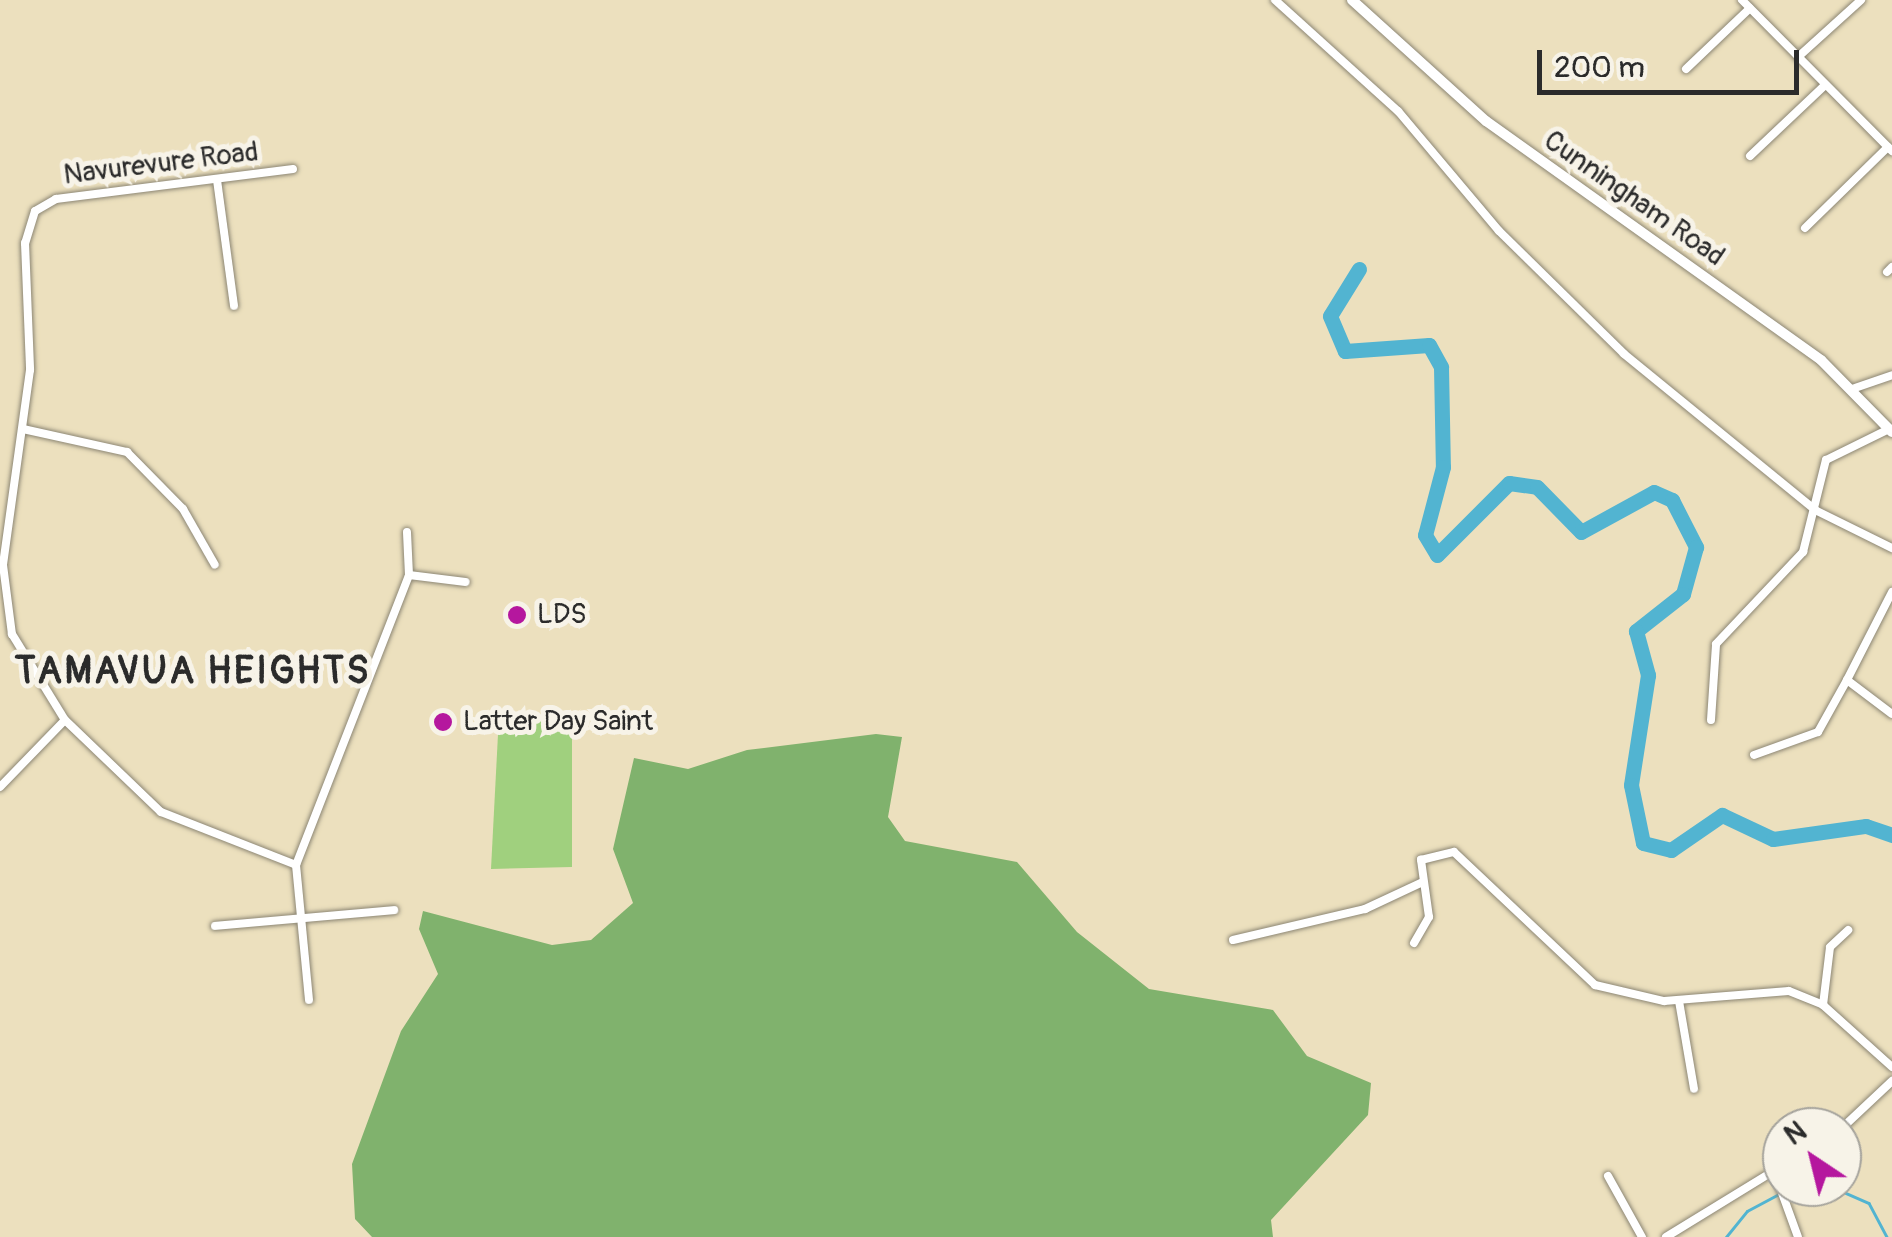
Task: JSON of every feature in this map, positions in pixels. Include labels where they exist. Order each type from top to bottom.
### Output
[{"type":"main road","name":"Cunningham Road","points":[[1352,0],[1486,120],[1855,388],[1890,430]]},
{"type":"street","points":[[1275,0],[1398,111],[1533,268],[1728,445],[1815,510],[1892,548]]},
{"type":"street","points":[[1742,0],[1890,149],[1805,228]]},
{"type":"street","points":[[1798,56],[1861,0]]},
{"type":"street","points":[[1686,69],[1750,8]]},
{"type":"street","points":[[1750,156],[1825,85]]},
{"type":"street","name":"Navurevure Road","points":[[293,169],[56,199],[35,211],[25,243],[23,428],[2,565],[12,634],[65,720],[162,812],[296,865]]},
{"type":"street","points":[[217,180],[234,306]]},
{"type":"street","points":[[1855,388],[1892,375]]},
{"type":"street","points":[[23,428],[127,452],[183,509],[215,565]]},
{"type":"street","points":[[1711,720],[1716,644],[1793,567],[1815,510],[1826,460],[1890,430]]},
{"type":"street","points":[[309,1000],[296,865],[409,576],[407,532]]},
{"type":"street","points":[[409,576],[466,582]]},
{"type":"street","points":[[1754,755],[1818,732],[1892,592]]},
{"type":"street","points":[[1847,680],[1892,714]]},
{"type":"street","points":[[0,787],[65,720]]},
{"type":"street","points":[[1414,944],[1429,917],[1422,882],[1425,854],[1454,852],[1572,968],[1614,992],[1664,1002],[1773,988],[1822,1004],[1892,1067]]},
{"type":"street","points":[[1233,940],[1365,909],[1422,882]]},
{"type":"street","points":[[215,926],[394,910]]},
{"type":"street","points":[[1822,1004],[1830,946],[1848,930]]},
{"type":"street","points":[[1679,1001],[1694,1089]]},
{"type":"street","points":[[1862,1109],[1892,1081]]},
{"type":"street","points":[[1608,1176],[1642,1237]]},
{"type":"street","points":[[1666,1237],[1762,1178]]},
{"type":"street","points":[[1789,1207],[1798,1237]]},
{"type":"green space","points":[[499,715],[572,716],[572,867],[491,869]]},
{"type":"green space","points":[[876,734],[902,737],[888,817],[905,841],[1017,862],[1077,932],[1149,989],[1273,1010],[1307,1056],[1371,1083],[1368,1115],[1271,1220],[1273,1237],[372,1237],[355,1219],[352,1164],[401,1031],[438,974],[419,929],[423,911],[552,945],[591,940],[633,903],[613,849],[634,758],[688,769],[747,750]]},
{"type":"waterway","points":[[1359,269],[1330,316],[1345,351],[1429,345],[1441,367],[1443,467],[1425,535],[1437,555],[1509,483],[1537,487],[1581,532],[1654,492],[1672,500],[1696,547],[1683,594],[1636,631],[1648,675],[1631,785],[1643,843],[1671,850],[1722,815],[1773,839],[1866,826],[1892,835]]},
{"type":"waterway","points":[[1862,1200],[1869,1203],[1887,1237]]},
{"type":"waterway","points":[[1726,1237],[1747,1211],[1762,1203]]},
{"type":"place","name":"LDS","points":[[517,615]]},
{"type":"place","name":"Latter Day Saint","points":[[443,722]]},
{"type":"district","name":"TAMAVUA HEIGHTS","points":[[193,672]]}]
